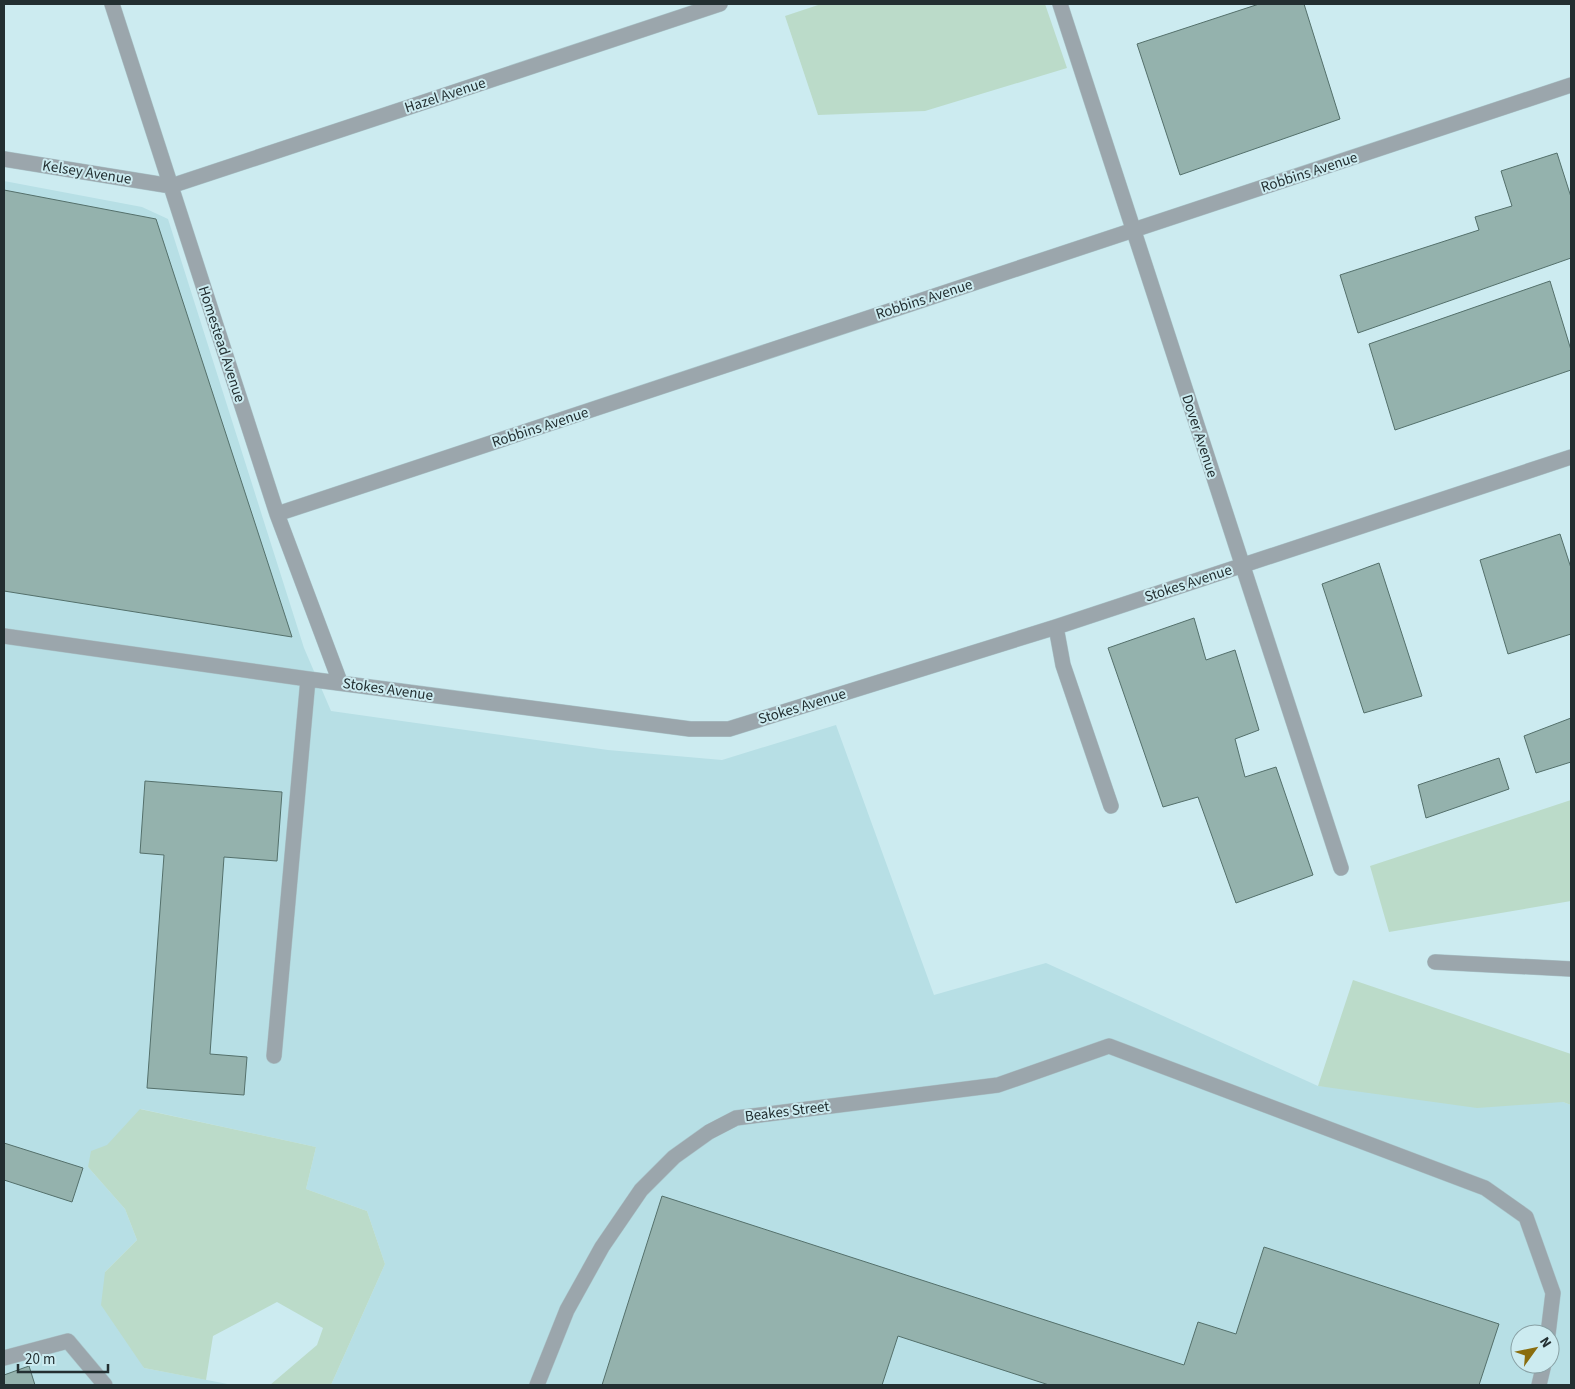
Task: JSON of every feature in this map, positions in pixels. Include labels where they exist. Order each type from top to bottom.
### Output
[{"type":"street","name":"Homestead Avenue","points":[[112,4],[278,514],[340,682]]},
{"type":"street","name":"Hazel Avenue","points":[[171,186],[720,4]]},
{"type":"street","name":"Dover Avenue","points":[[1060,4],[1341,868]]},
{"type":"street","name":"Robbins Avenue","points":[[278,514],[1571,85]]},
{"type":"street","name":"Kelsey Avenue","points":[[4,159],[171,186]]},
{"type":"street","name":"Stokes Avenue","points":[[4,636],[308,679],[690,729],[729,728],[1056,627],[1571,457]]},
{"type":"street","points":[[1056,627],[1063,665],[1111,806]]},
{"type":"street","points":[[274,1056],[308,679]]},
{"type":"street","points":[[1435,962],[1571,969]]},
{"type":"street","name":"Beakes Street","points":[[537,1385],[567,1310],[602,1247],[641,1190],[674,1157],[709,1132],[736,1118],[998,1085],[1109,1046],[1485,1188],[1526,1218],[1552,1293],[1549,1324]]},
{"type":"street","points":[[4,1358],[68,1341],[104,1385]]},
{"type":"shaded area","points":[[4,181],[142,207],[168,219],[304,648],[331,711],[608,750],[722,760],[836,725],[934,995],[1046,963],[1318,1086],[1563,1102],[1571,1105],[1571,1385],[331,1385],[385,1264],[367,1211],[306,1189],[316,1147],[141,1109],[88,1167],[125,1209],[137,1240],[105,1272],[144,1368],[233,1385],[4,1385]]},
{"type":"green space","points":[[821,4],[1045,4],[1067,68],[925,111],[818,115],[785,16]]},
{"type":"green space","points":[[1571,800],[1571,901],[1389,932],[1370,866]]},
{"type":"green space","points":[[1353,980],[1571,1054],[1571,1105],[1563,1102],[1477,1108],[1318,1086]]},
{"type":"green space","points":[[140,1109],[316,1147],[306,1189],[367,1211],[385,1264],[331,1385],[270,1385],[317,1345],[323,1328],[277,1302],[213,1336],[206,1380],[144,1368],[101,1305],[105,1272],[137,1240],[125,1209],[88,1167],[91,1151],[107,1145]]},
{"type":"building","points":[[1259,4],[1304,4],[1340,119],[1180,175],[1137,44]]},
{"type":"building","points":[[1557,153],[1571,197],[1571,258],[1358,333],[1340,275],[1479,230],[1475,217],[1512,206],[1501,171]]},
{"type":"building","points":[[4,190],[156,219],[292,637],[4,591]]},
{"type":"building","points":[[1550,281],[1571,350],[1571,370],[1395,430],[1369,344]]},
{"type":"building","points":[[1560,534],[1571,568],[1571,634],[1508,654],[1480,560]]},
{"type":"building","points":[[1379,563],[1422,696],[1364,713],[1322,584]]},
{"type":"building","points":[[1194,618],[1206,660],[1235,650],[1259,730],[1235,739],[1245,777],[1276,767],[1313,875],[1236,903],[1198,797],[1163,807],[1108,648]]},
{"type":"building","points":[[1571,718],[1571,762],[1536,773],[1524,736]]},
{"type":"building","points":[[1499,758],[1509,789],[1426,818],[1418,785]]},
{"type":"building","points":[[145,781],[282,792],[277,861],[224,857],[210,1054],[247,1057],[244,1095],[147,1088],[164,855],[140,853]]},
{"type":"building","points":[[4,1143],[83,1168],[72,1202],[4,1180]]},
{"type":"building","points":[[662,1196],[1184,1365],[1198,1322],[1236,1334],[1264,1247],[1499,1324],[1479,1385],[1049,1385],[898,1336],[882,1385],[602,1385]]},
{"type":"building","points":[[29,1366],[35,1385],[4,1385],[4,1375]]}]
